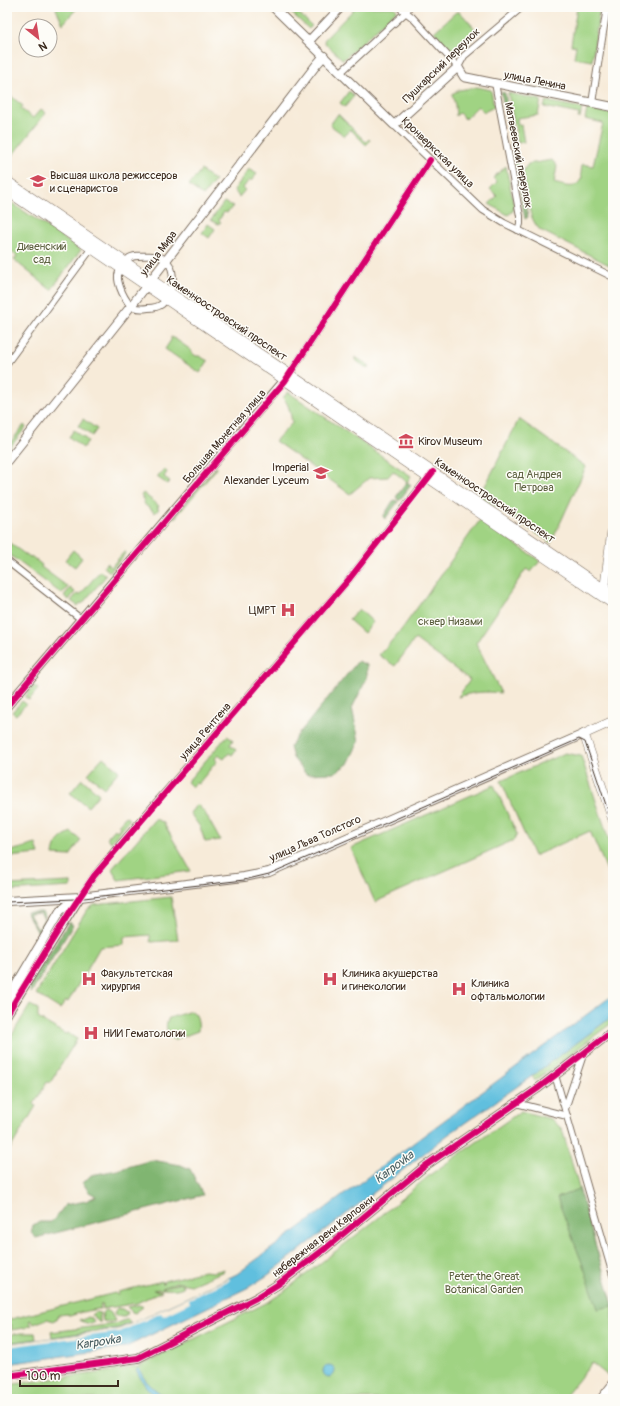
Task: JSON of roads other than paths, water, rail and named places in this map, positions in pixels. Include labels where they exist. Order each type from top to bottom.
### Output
[{"type":"main road","name":"Каменноостровский проспект","points":[[7,181],[123,266],[604,594],[613,604]]},
{"type":"main road","name":"Каменноостровский проспект","points":[[7,191],[91,249],[123,266]]},
{"type":"main road","points":[[604,594],[613,523]]},
{"type":"main road","name":"Каменноостровский проспект","points":[[604,594],[613,595]]},
{"type":"main road","name":"улица Льва Толстого","points":[[584,734],[613,721]]},
{"type":"main road","points":[[584,734],[613,820]]},
{"type":"street","name":"Кронверкская улица","points":[[273,7],[483,210],[518,230],[613,277]]},
{"type":"street","points":[[309,42],[341,7]]},
{"type":"street","name":"улица Ленина","points":[[399,7],[407,10],[458,67],[464,77],[593,100],[613,102]]},
{"type":"street","name":"Пушкарский переулок","points":[[394,125],[458,67],[464,56],[522,7]]},
{"type":"street","points":[[593,100],[607,7]]},
{"type":"street","points":[[341,72],[407,10]]},
{"type":"street","name":"улица Мира","points":[[7,461],[131,306],[324,56]]},
{"type":"street","name":"улица Ленина","points":[[458,67],[466,72],[593,100],[613,107]]},
{"type":"street","name":"Матвеевский переулок","points":[[495,83],[520,216],[518,230]]},
{"type":"street","name":"Большая Монетная улица","points":[[7,706],[287,378],[430,160]]},
{"type":"street","points":[[7,363],[91,249]]},
{"type":"street","points":[[160,256],[166,260],[170,264],[172,277],[172,289],[168,296],[157,307],[142,310],[131,306],[124,298],[118,278],[118,273],[128,258],[160,256]]},
{"type":"street","name":"улица Рентгена","points":[[7,1014],[94,876],[350,578],[430,475]]},
{"type":"street","points":[[7,561],[81,619]]},
{"type":"street","name":"улица Льва Толстого","points":[[7,901],[80,897],[244,877],[269,872],[584,734]]},
{"type":"street","name":"улица Рентгена","points":[[7,1000],[60,911],[75,899],[80,897]]},
{"type":"street","name":"набережная реки Карповки","points":[[7,1376],[138,1358],[256,1298],[277,1285],[326,1248],[425,1166],[555,1075],[613,1030]]},
{"type":"street","points":[[565,1109],[584,1052]]},
{"type":"street","points":[[555,1075],[613,1275]]},
{"type":"street","points":[[516,1103],[567,1116]]},
{"type":"street","points":[[601,1399],[613,1384]]},
{"type":"water","name":"Karpovka","points":[[613,995],[613,1016],[528,1079],[449,1134],[268,1275],[249,1287],[126,1347],[7,1364],[7,1344],[120,1329],[237,1274]]},
{"type":"water","points":[[327,1365],[331,1365],[335,1371],[331,1377],[327,1377],[323,1373],[323,1369]]},
{"type":"water","points":[[139,1368],[147,1382],[168,1399],[157,1396],[148,1389],[136,1370]]},
{"type":"tram line","points":[[7,902],[75,899],[244,880],[269,874],[579,739],[585,742],[613,826]]},
{"type":"place","name":"Высшая школа режиссеров и сценаристов","points":[[38,181]]},
{"type":"place","name":"Kirov Museum","points":[[406,441]]},
{"type":"place","name":"Imperial Alexander Lyceum","points":[[321,473]]},
{"type":"place","name":"ЦМРТ","points":[[288,610]]},
{"type":"place","name":"Факультетская хирургия","points":[[89,979]]},
{"type":"place","name":"Клиника акушерства и гинекологии","points":[[330,979]]},
{"type":"place","name":"Клиника офтальмологии","points":[[459,989]]},
{"type":"place","name":"НИИ Гематологии","points":[[91,1033]]},
{"type":"park label","name":"Дивенский сад","points":[[42,252]]},
{"type":"park label","name":"сад Андрея Петрова","points":[[534,480]]},
{"type":"park label","name":"сквер Низами","points":[[450,621]]},
{"type":"park label","name":"Peter the Great Botanical Garden","points":[[484,1282]]}]
